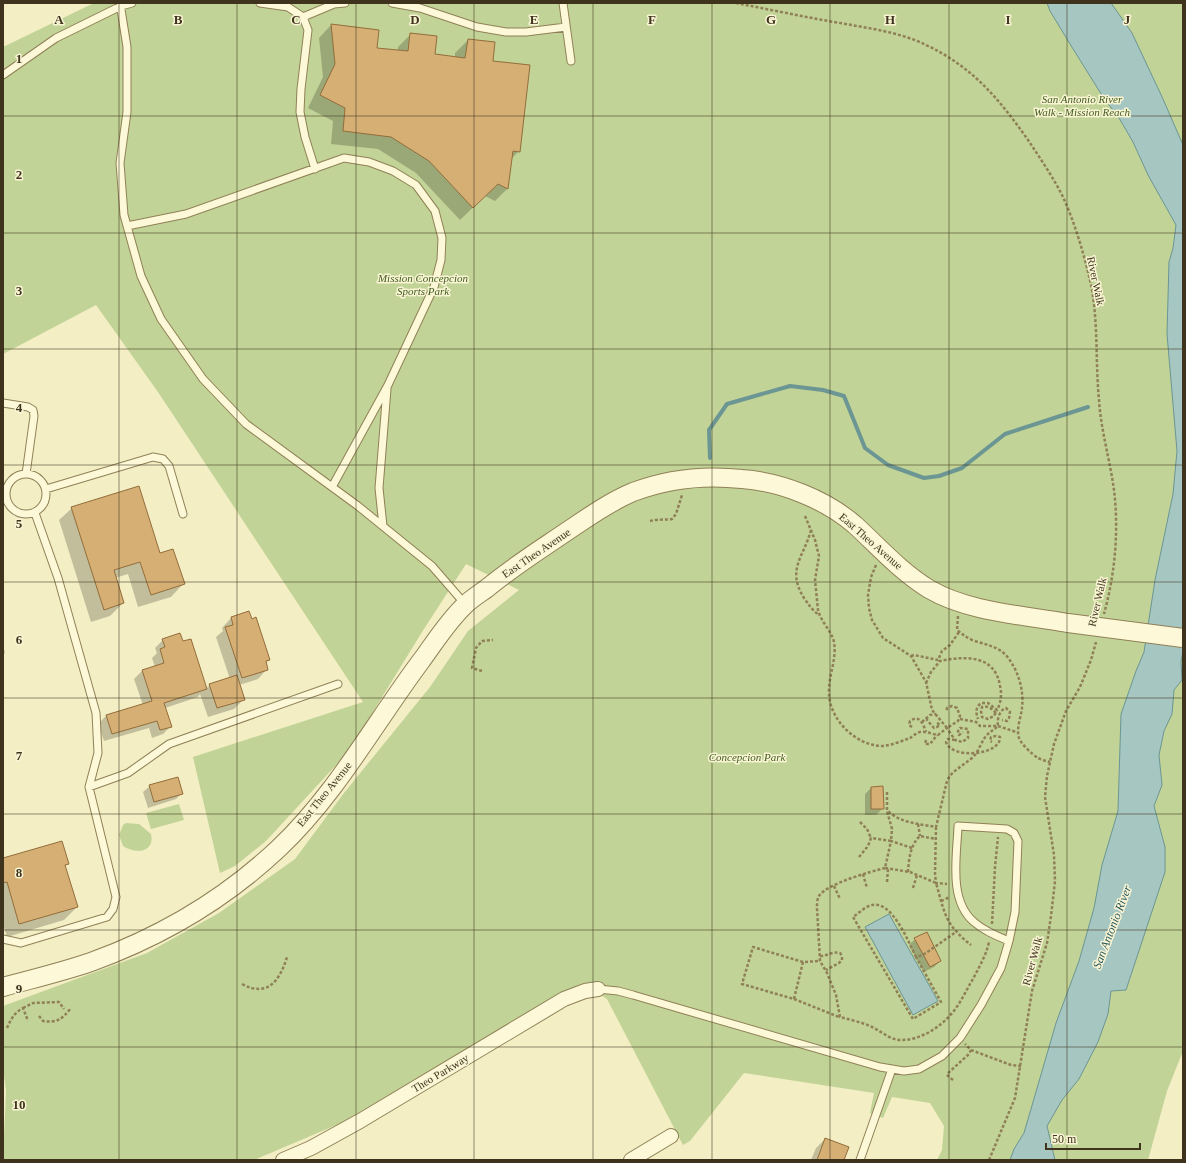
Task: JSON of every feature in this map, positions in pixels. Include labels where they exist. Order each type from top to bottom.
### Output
[{"type":"street","name":"East Theo Avenue","points":[[3,988],[90,962],[130,946],[171,926],[211,902],[244,878],[280,847],[314,811],[345,771],[412,673],[445,628],[465,605],[506,573],[605,507],[632,492],[669,482],[706,477],[744,479],[778,486],[809,497],[852,522],[892,560],[927,588],[944,597],[984,609],[1183,638]]},
{"type":"street","name":"Theo Parkway","points":[[283,1160],[311,1148],[360,1122],[564,999],[585,990],[598,989]]},
{"type":"street","points":[[631,1160],[671,1136]]},
{"type":"lane","points":[[3,75],[56,38],[120,5],[132,3]]},
{"type":"lane","points":[[260,3],[288,7],[303,17],[308,30],[301,89],[300,112],[305,137],[314,168]]},
{"type":"lane","points":[[303,17],[334,4],[346,3]]},
{"type":"lane","points":[[392,3],[420,8],[477,27],[506,32],[526,32],[566,27]]},
{"type":"lane","points":[[563,3],[571,61]]},
{"type":"lane","points":[[120,5],[127,47],[126,112],[120,163],[124,215],[141,276],[161,319],[203,379],[246,424],[332,487],[432,566],[465,605]]},
{"type":"lane","points":[[127,226],[186,214],[344,158],[370,162],[393,171],[416,185],[435,211],[442,238],[441,260],[434,286],[388,385],[332,487]]},
{"type":"lane","points":[[383,526],[378,488],[388,385]]},
{"type":"lane","points":[[3,403],[28,406],[33,410],[34,416],[26,474]]},
{"type":"lane","points":[[46,488],[153,457],[163,459],[169,466],[183,514]]},
{"type":"lane","points":[[26,474],[35,476],[42,481],[46,488],[47,496],[41,509],[35,513],[26,515],[6,508],[5,488],[18,476],[26,474]]},
{"type":"lane","points":[[3,939],[21,943],[108,916],[113,908],[116,897],[89,786],[98,752],[96,713],[58,578],[35,513]]},
{"type":"lane","points":[[89,786],[128,773],[169,744],[338,684]]},
{"type":"lane","points":[[598,989],[618,991],[634,995],[880,1067],[904,1070],[919,1069],[928,1065],[942,1056],[960,1038],[989,992],[1001,968],[1009,941],[1015,912],[1018,841],[1014,833],[999,829],[958,826],[955,881],[964,909],[973,922],[991,933],[1009,941]]},
{"type":"lane","points":[[860,1160],[892,1069]]},
{"type":"path","name":"River Walk","points":[[736,3],[890,33],[925,44],[955,61],[982,82],[1008,111],[1038,155],[1063,197],[1075,231],[1089,277],[1095,317],[1099,400],[1104,442],[1114,489],[1116,520],[1114,558],[1108,599],[1104,614]]},
{"type":"path","points":[[650,520],[672,520],[676,514],[682,495]]},
{"type":"path","points":[[805,516],[815,540],[819,556],[815,580],[816,603],[819,615],[828,628],[834,643],[834,656],[829,694],[836,717],[844,728],[856,737],[863,741],[883,746],[897,743],[921,732],[938,735]]},
{"type":"path","points":[[811,530],[797,566],[796,582],[813,612],[819,615]]},
{"type":"path","points":[[876,565],[871,577],[868,595],[872,620],[883,638],[910,656],[926,683],[932,710],[948,728],[955,740]]},
{"type":"path","points":[[961,603],[957,630],[973,640],[999,649],[1008,657],[1019,677],[1021,690],[1022,707],[1019,739],[1039,759],[1050,762]]},
{"type":"path","points":[[926,683],[931,672],[939,661],[942,651],[950,645],[959,632]]},
{"type":"path","name":"River Walk","points":[[989,1160],[1015,1098],[1032,991],[1047,943],[1052,916],[1055,881],[1054,855],[1045,797],[1047,776],[1054,744],[1066,711],[1080,687],[1091,660],[1098,637]]},
{"type":"path","points":[[482,671],[472,668],[476,648],[482,641],[493,640]]},
{"type":"path","points":[[910,656],[914,655],[939,661],[966,658],[976,659],[988,665],[999,680],[1001,693],[1000,701],[996,711],[991,718],[988,719],[982,717],[982,707],[989,707],[996,711]]},
{"type":"path","points":[[978,719],[976,711],[977,707],[981,703],[988,703],[996,711]]},
{"type":"path","points":[[926,740],[926,744],[930,744],[938,735],[958,722],[960,718],[959,711],[955,707],[949,707],[946,712]]},
{"type":"path","points":[[971,945],[956,932],[945,913],[941,901],[935,874],[936,827],[949,777],[973,757],[988,734],[994,731],[998,726],[998,718],[1001,711],[1006,708],[1010,712],[1009,718],[1007,721],[1002,720]]},
{"type":"path","points":[[922,722],[936,714]]},
{"type":"path","points":[[912,727],[909,725],[910,722],[913,719],[918,718],[922,722],[926,732]]},
{"type":"path","points":[[927,718],[934,728],[940,725],[936,722]]},
{"type":"path","points":[[960,718],[976,722],[980,726],[998,726],[1019,733]]},
{"type":"path","points":[[963,732],[958,733],[960,728],[968,729],[968,738],[966,741],[962,742],[948,738],[946,742],[948,747],[954,751],[966,753],[983,752],[997,746],[1000,743],[1000,737],[991,737],[990,741],[992,742]]},
{"type":"path","points":[[887,792],[887,810],[892,829],[887,868],[887,882]]},
{"type":"path","points":[[887,810],[892,815],[903,820],[936,827]]},
{"type":"path","points":[[859,857],[868,846],[871,838],[867,829],[860,822]]},
{"type":"path","points":[[918,824],[920,836]]},
{"type":"path","points":[[820,961],[803,962],[753,947],[742,984],[794,999],[840,1017],[870,1026],[890,1038],[900,1040],[914,1038],[925,1034],[942,1024],[960,1002],[987,951],[991,933],[999,829]]},
{"type":"path","points":[[908,872],[908,862],[915,840],[920,836],[936,839]]},
{"type":"path","points":[[871,838],[891,840],[912,848]]},
{"type":"path","points":[[840,1017],[836,994],[826,970],[820,961],[817,908],[817,900],[820,894],[834,886],[863,874],[887,868],[908,872],[936,883],[952,884]]},
{"type":"path","points":[[863,874],[867,888]]},
{"type":"path","points":[[913,888],[917,875]]},
{"type":"path","points":[[834,886],[840,898]]},
{"type":"path","points":[[941,901],[953,896]]},
{"type":"path","points":[[872,905],[881,905],[894,916],[916,957],[941,1002],[913,1019],[853,917],[872,905]]},
{"type":"path","points":[[916,957],[956,932]]},
{"type":"path","points":[[820,956],[827,956],[836,952],[840,953],[842,956],[842,960],[839,964],[826,970]]},
{"type":"path","points":[[242,984],[251,988],[264,988],[273,985],[284,969],[288,957]]},
{"type":"path","points":[[794,999],[803,962]]},
{"type":"path","points":[[7,1028],[17,1011],[33,1003],[59,1002],[64,1009]]},
{"type":"path","points":[[23,1008],[28,1021]]},
{"type":"path","points":[[39,1016],[43,1021],[59,1020],[65,1016],[71,1008]]},
{"type":"path","points":[[960,1038],[971,1050],[1011,1065],[1021,1066]]},
{"type":"path","points":[[953,1080],[948,1076],[948,1071],[969,1054],[971,1050]]},
{"type":"green space","points":[[94,3],[1183,3],[1183,1051],[1167,1091],[1148,1160],[937,1160],[942,1150],[944,1126],[930,1103],[892,1097],[883,1118],[870,1113],[874,1093],[744,1073],[690,1141],[683,1145],[607,999],[583,983],[554,998],[341,1123],[254,1160],[3,1160],[6,1091],[3,1067],[3,1006],[147,953],[219,913],[295,859],[344,793],[430,687],[468,631],[519,590],[466,564],[422,632],[349,751],[266,841],[235,866],[220,873],[193,757],[363,702],[158,392],[96,305],[3,354],[3,47]]},
{"type":"green space","points":[[179,804],[184,820],[151,829],[146,813]]},
{"type":"green space","points":[[126,823],[139,824],[151,834],[150,845],[147,848],[138,851],[128,849],[123,846],[119,835],[123,825]]},
{"type":"water","name":"San Antonio River","points":[[1047,3],[1111,3],[1132,33],[1183,145],[1183,651],[1181,662],[1182,680],[1174,690],[1172,714],[1164,731],[1159,755],[1162,785],[1154,806],[1165,847],[1165,872],[1126,990],[1111,991],[1108,1014],[1098,1042],[1079,1079],[1062,1100],[1047,1126],[1055,1160],[1010,1160],[1014,1149],[1024,1133],[1056,1023],[1079,961],[1094,908],[1102,865],[1118,811],[1121,714],[1144,652],[1155,580],[1173,494],[1177,451],[1167,334],[1169,262],[1173,248],[1176,225],[1148,175],[1133,142],[1119,118],[1103,97],[1070,44],[1050,11]]},
{"type":"water","points":[[889,914],[938,1001],[913,1015],[865,927]]},
{"type":"building","points":[[331,24],[379,30],[377,48],[408,51],[410,33],[437,36],[435,54],[465,58],[468,39],[495,42],[493,61],[530,65],[520,152],[513,151],[508,189],[498,184],[473,208],[429,161],[391,137],[343,131],[345,108],[320,95],[335,64]]},
{"type":"building","points":[[139,486],[160,553],[173,549],[185,584],[151,595],[140,562],[114,570],[124,603],[104,610],[71,507]]},
{"type":"building","points":[[249,611],[252,619],[256,617],[270,660],[266,661],[268,670],[242,678],[225,627],[233,625],[231,617]]},
{"type":"building","points":[[180,633],[183,641],[191,639],[207,689],[164,703],[172,727],[160,730],[157,721],[112,734],[106,715],[152,701],[142,670],[164,663],[160,649],[165,647],[162,639]]},
{"type":"building","points":[[237,675],[245,700],[217,708],[209,684]]},
{"type":"building","points":[[178,777],[183,794],[154,802],[149,785]]},
{"type":"building","points":[[883,786],[884,809],[871,809],[871,787]]},
{"type":"building","points":[[62,841],[69,864],[65,865],[78,907],[19,924],[7,882],[3,883],[3,858]]},
{"type":"building","points":[[927,932],[941,961],[930,967],[914,938]]},
{"type":"building","points":[[825,1138],[849,1147],[844,1160],[817,1160]]},
{"type":"waterway","points":[[710,458],[709,430],[727,404],[790,386],[823,390],[844,396],[865,448],[888,465],[924,478],[939,476],[962,468],[1005,434],[1088,407]]},
{"type":"park label","name":"San Antonio River Walk - Mission Reach","points":[[1082,105]]},
{"type":"park label","name":"Mission Concepcion Sports Park","points":[[423,284]]},
{"type":"park label","name":"Concepcion Park","points":[[747,757]]}]
